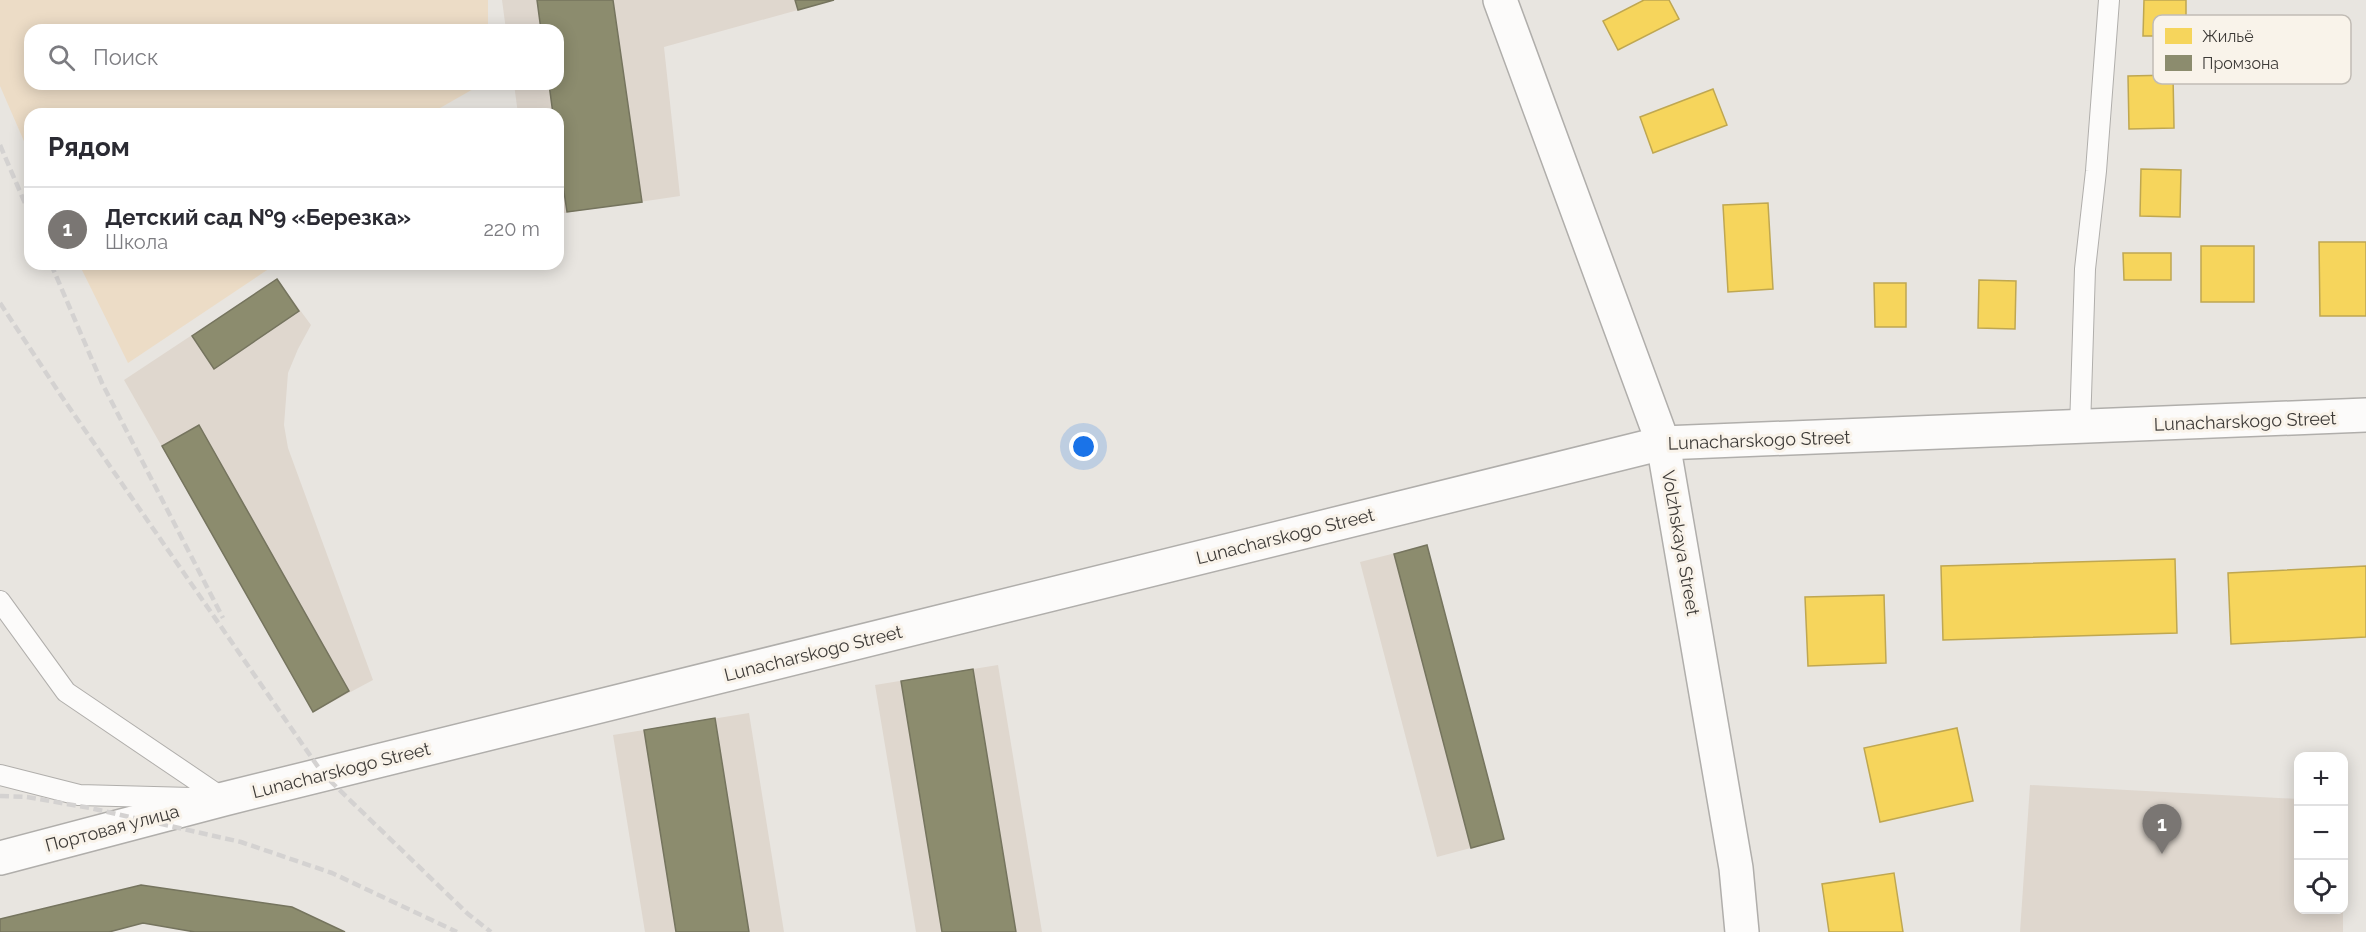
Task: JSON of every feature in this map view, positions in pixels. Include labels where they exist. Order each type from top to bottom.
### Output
[{"type":"street","name":"Volzhskaya Street","points":[[1500,0],[1663,443],[1736,868],[1742,932]]},
{"type":"street","name":"Lunacharskogo Street","points":[[224,799],[1663,443],[2366,415]]},
{"type":"street","name":"Портовая улица","points":[[0,858],[224,799]]},
{"type":"lane","points":[[2080,428],[2085,269],[2096,171],[2109,0]]},
{"type":"lane","points":[[0,602],[66,692],[224,799]]},
{"type":"lane","points":[[0,775],[79,795],[224,799]]},
{"type":"shaded area","points":[[0,0],[488,0],[488,24],[24,24],[24,90],[472,90],[440,108],[24,108],[24,141],[0,86]]},
{"type":"shaded area","points":[[502,0],[834,0],[664,47],[680,196],[564,213],[564,108],[517,108],[515,90],[564,90],[564,24],[505,24]]},
{"type":"shaded area","points":[[82,270],[267,270],[128,363]]},
{"type":"shaded area","points":[[277,279],[311,325],[288,373],[284,425],[288,448],[373,680],[313,712],[124,380]]},
{"type":"shaded area","points":[[1427,545],[1504,839],[1437,857],[1360,562]]},
{"type":"shaded area","points":[[998,665],[1042,932],[916,932],[875,685]]},
{"type":"shaded area","points":[[749,713],[784,932],[645,932],[613,735]]},
{"type":"shaded area","points":[[2030,785],[2294,799],[2294,914],[2343,914],[2343,932],[2020,932]]},
{"type":"building: Жильё","points":[[1644,0],[1669,0],[1679,19],[1618,50],[1603,21]]},
{"type":"building: Жильё","points":[[2144,0],[2186,0],[2186,15],[2153,15],[2153,36],[2143,36]]},
{"type":"building: Жильё","points":[[2153,75],[2153,84],[2173,84],[2174,128],[2129,129],[2128,76]]},
{"type":"building: Жильё","points":[[1713,89],[1727,125],[1653,153],[1640,117]]},
{"type":"building: Жильё","points":[[2141,169],[2181,170],[2180,217],[2140,216]]},
{"type":"building: Жильё","points":[[1768,203],[1773,289],[1728,292],[1723,205]]},
{"type":"building: Жильё","points":[[2319,242],[2366,242],[2366,316],[2320,316]]},
{"type":"building: Жильё","points":[[2201,246],[2254,246],[2254,302],[2201,302]]},
{"type":"building: Жильё","points":[[2123,253],[2171,253],[2171,280],[2124,280]]},
{"type":"building: Жильё","points":[[1979,280],[2016,281],[2015,329],[1978,328]]},
{"type":"building: Жильё","points":[[1874,283],[1906,283],[1906,327],[1875,327]]},
{"type":"building: Жильё","points":[[2175,559],[2177,633],[1943,640],[1941,566]]},
{"type":"building: Жильё","points":[[2366,566],[2366,637],[2231,644],[2228,573]]},
{"type":"building: Жильё","points":[[1884,595],[1886,663],[1808,666],[1805,597]]},
{"type":"building: Жильё","points":[[1957,728],[1973,801],[1880,822],[1864,748]]},
{"type":"building: Жильё","points":[[1894,873],[1903,932],[1829,932],[1822,884]]},
{"type":"building: Промзона","points":[[537,0],[613,0],[642,202],[567,212],[564,192],[564,108],[552,108],[550,90],[564,90],[564,24],[540,24]]},
{"type":"building: Промзона","points":[[795,0],[834,0],[798,10]]},
{"type":"building: Промзона","points":[[277,279],[299,311],[214,369],[192,336]]},
{"type":"building: Промзона","points":[[199,425],[349,691],[313,712],[162,446]]},
{"type":"building: Промзона","points":[[1427,545],[1504,839],[1471,848],[1394,554]]},
{"type":"building: Промзона","points":[[973,669],[1016,932],[942,932],[901,681]]},
{"type":"building: Промзона","points":[[715,718],[749,932],[676,932],[644,730]]},
{"type":"building: Промзона","points":[[141,885],[292,907],[345,932],[195,932],[143,923],[109,932],[0,932],[0,919]]},
{"type":"railway","points":[[0,145],[24,201]]},
{"type":"railway","points":[[54,270],[102,383],[223,618]]},
{"type":"railway","points":[[0,303],[62,397],[323,774],[468,914],[491,932]]},
{"type":"railway","points":[[0,796],[27,797],[90,808],[241,842],[332,873],[457,932]]},
{"type":"place","name":"Детский сад №9 «Березка»","points":[[2162,854]]}]
